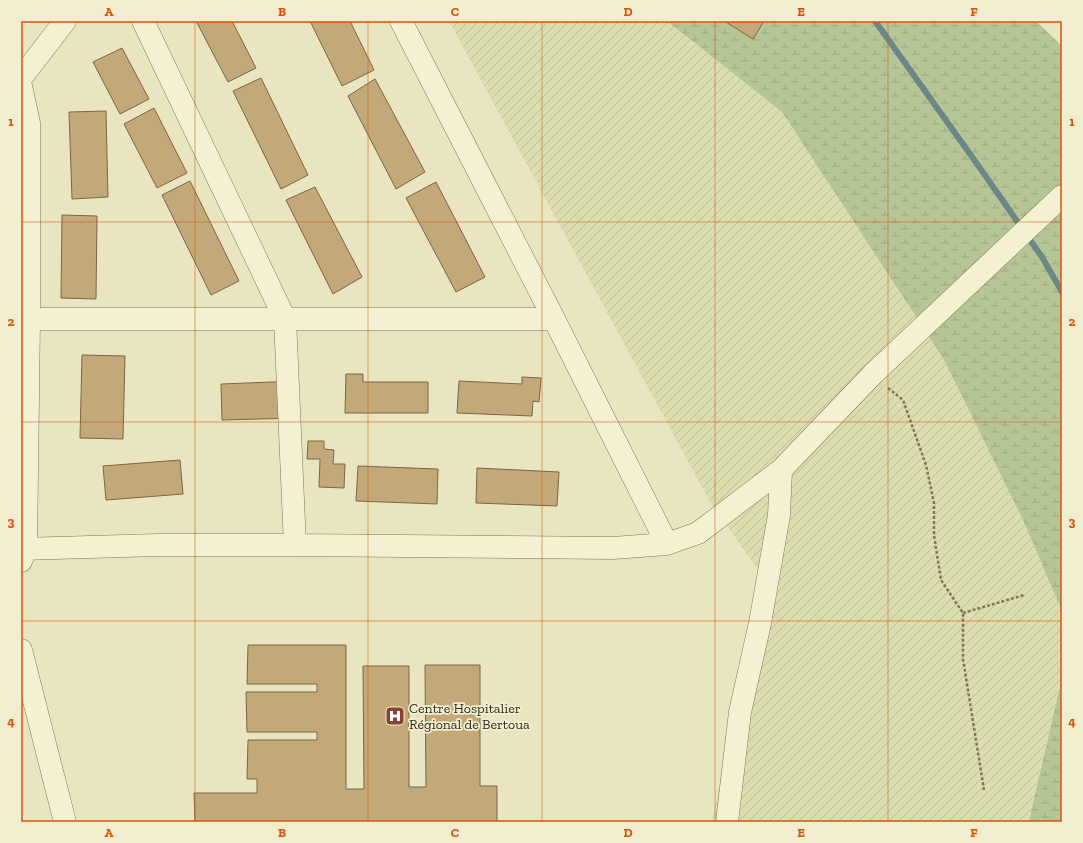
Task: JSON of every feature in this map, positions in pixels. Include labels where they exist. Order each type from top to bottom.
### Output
[{"type":"street","points":[[21,78],[65,21]]},
{"type":"street","points":[[143,21],[285,319],[295,545]]},
{"type":"street","points":[[401,21],[554,319],[667,544]]},
{"type":"street","points":[[21,86],[29,123],[29,319],[23,553],[158,545],[613,548],[667,544],[698,533],[781,470],[873,374],[1062,196]]},
{"type":"street","points":[[29,319],[554,319]]},
{"type":"street","points":[[727,822],[740,712],[760,623],[779,515],[781,470]]},
{"type":"street","points":[[21,650],[65,822]]},
{"type":"path","points":[[873,374],[903,400],[926,465],[934,502],[934,535],[942,580],[963,613],[963,659],[984,790]]},
{"type":"path","points":[[963,613],[1024,595]]},
{"type":"green space","points":[[449,21],[667,21],[782,112],[943,358],[1023,520],[1062,611],[1062,678],[1028,822],[712,822],[761,574],[710,502]]},
{"type":"green space","points":[[667,21],[1036,21],[1062,46],[1062,611],[1023,520],[943,358],[782,112]]},
{"type":"green space","points":[[1062,678],[1062,822],[1028,822],[1029,820]]},
{"type":"building","points":[[196,21],[232,21],[256,68],[228,82]]},
{"type":"building","points":[[310,21],[350,21],[374,70],[342,86]]},
{"type":"building","points":[[764,21],[753,39],[726,22]]},
{"type":"building","points":[[122,48],[149,99],[120,114],[93,62]]},
{"type":"building","points":[[261,78],[308,175],[281,189],[233,91]]},
{"type":"building","points":[[375,79],[425,172],[396,189],[348,96]]},
{"type":"building","points":[[154,108],[187,173],[157,188],[124,124]]},
{"type":"building","points":[[106,111],[108,197],[72,199],[69,112]]},
{"type":"building","points":[[190,181],[239,281],[211,295],[162,195]]},
{"type":"building","points":[[436,182],[485,277],[456,292],[406,198]]},
{"type":"building","points":[[315,187],[362,277],[333,294],[286,200]]},
{"type":"building","points":[[62,215],[97,216],[96,299],[61,298]]},
{"type":"building","points":[[82,355],[125,356],[123,439],[80,438]]},
{"type":"building","points":[[346,374],[363,374],[363,382],[428,382],[428,413],[345,413]]},
{"type":"building","points":[[522,377],[541,378],[539,402],[533,401],[532,416],[457,413],[459,381],[522,384]]},
{"type":"building","points":[[298,381],[299,418],[222,420],[221,384]]},
{"type":"building","points":[[308,441],[324,441],[324,449],[334,450],[333,464],[345,464],[344,488],[319,487],[320,459],[307,459]]},
{"type":"building","points":[[180,460],[183,494],[106,500],[103,466]]},
{"type":"building","points":[[358,466],[438,469],[437,504],[356,501]]},
{"type":"building","points":[[477,468],[559,472],[557,506],[476,503]]},
{"type":"building","points":[[248,645],[346,645],[346,789],[364,789],[363,666],[409,666],[409,787],[426,787],[425,665],[480,665],[480,786],[497,786],[497,822],[195,822],[194,793],[257,793],[257,779],[247,779],[248,740],[317,740],[317,732],[247,732],[246,692],[317,692],[317,684],[247,684]]},
{"type":"waterway","points":[[875,21],[1042,257],[1062,292]]},
{"type":"place","name":"Centre Hospitalier Régional de Bertoua","points":[[395,716]]}]
